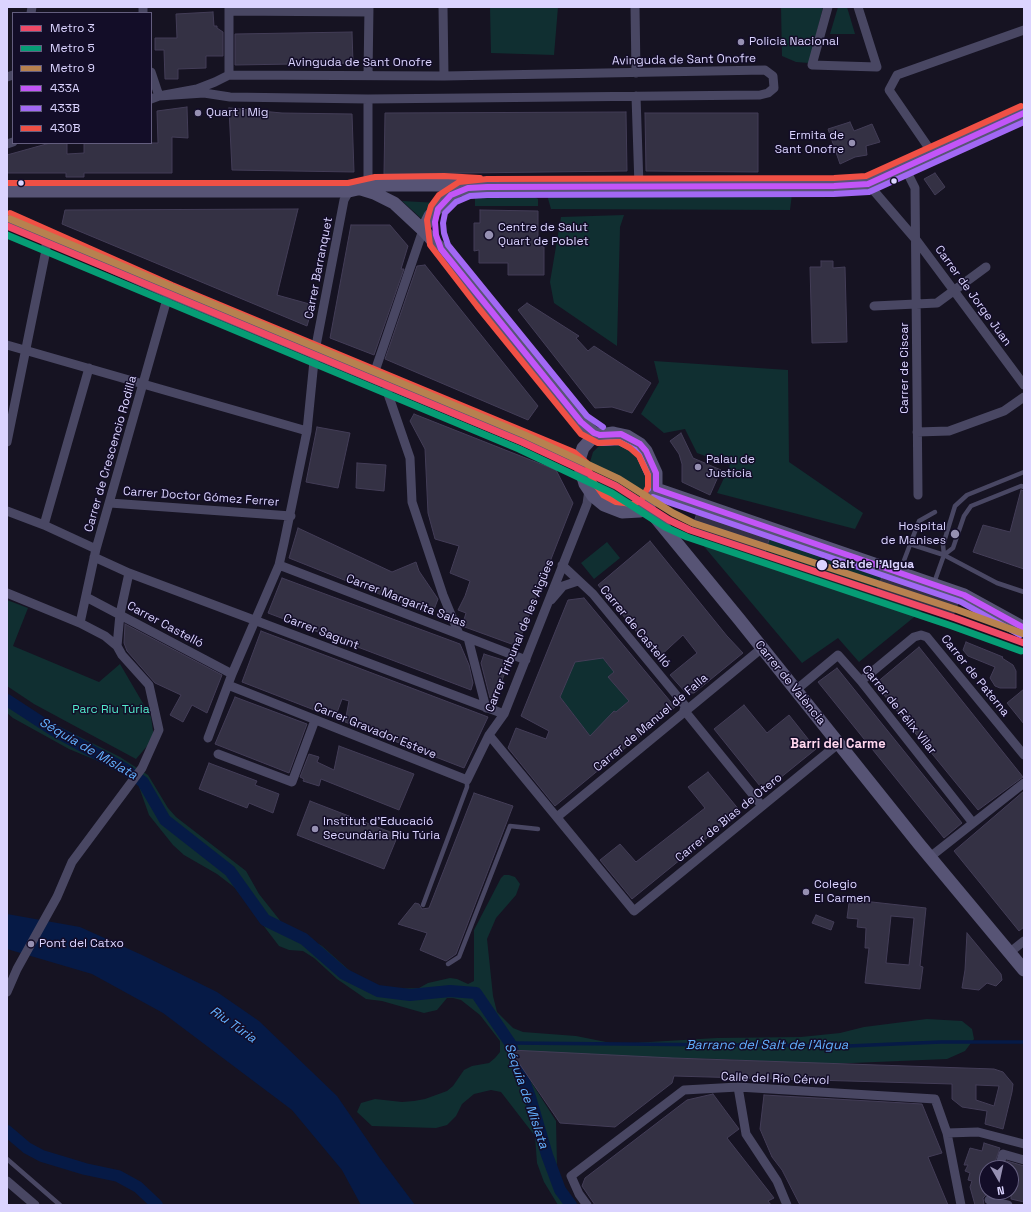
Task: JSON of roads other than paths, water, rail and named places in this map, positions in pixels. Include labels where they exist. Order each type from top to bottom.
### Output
[{"type":"street","points":[[444,7],[444,76]]},
{"type":"street","points":[[635,7],[636,73]]},
{"type":"street","points":[[828,7],[812,65],[877,67],[858,7]]},
{"type":"street","points":[[229,75],[229,9],[369,10],[368,76]]},
{"type":"street","points":[[933,154],[889,90],[897,75],[1024,30]]},
{"type":"street","name":"Avinguda de Sant Onofre","points":[[765,70],[774,76],[774,88],[768,93],[760,95],[368,99],[230,96],[204,93],[155,97],[197,89],[229,75],[444,76],[765,70]]},
{"type":"street","points":[[152,78],[155,97]]},
{"type":"street","points":[[636,96],[639,186]]},
{"type":"street","name":"Carrer Barranquet","points":[[208,738],[232,674],[279,565],[291,516],[307,431],[315,351],[344,200],[355,190],[366,184],[368,178],[368,99]]},
{"type":"street","points":[[370,375],[375,371],[423,230],[430,216],[445,200],[457,191],[468,188],[487,187],[827,186],[868,184],[1024,113]]},
{"type":"street","name":"Carrer de Ciscar","points":[[905,168],[915,188],[917,240],[918,495]]},
{"type":"street","points":[[355,190],[376,185],[444,184],[487,187]]},
{"type":"street","name":"Carrer de Jorge Juan","points":[[868,184],[917,240],[1024,385]]},
{"type":"street","points":[[7,190],[355,190],[374,192],[394,203],[441,249],[581,422],[594,433],[600,435]]},
{"type":"street","points":[[438,209],[435,228],[437,241],[441,249]]},
{"type":"street","points":[[7,220],[169,292],[315,351],[571,459],[580,467]]},
{"type":"street","points":[[7,442],[9,414],[25,350],[46,250],[46,237]]},
{"type":"street","points":[[874,306],[937,303],[955,292],[986,267]]},
{"type":"street","name":"Carrer de Crescencio Rodilla","points":[[80,623],[95,553],[169,292]]},
{"type":"street","points":[[7,345],[307,431]]},
{"type":"street","points":[[44,525],[90,368]]},
{"type":"street","points":[[387,391],[410,458],[412,502],[443,595],[459,634]]},
{"type":"street","points":[[918,432],[949,431],[1004,411],[1024,397]]},
{"type":"street","points":[[613,433],[621,434],[640,444],[646,451],[656,473],[656,490],[646,508],[633,512],[614,510],[604,506],[585,484],[580,467],[580,457],[583,448],[592,438],[600,435],[613,433]]},
{"type":"street","name":"Carrer Tribunal de les Aigües","points":[[489,735],[504,714],[586,504],[589,490]]},
{"type":"street","points":[[656,490],[964,595],[1024,628]]},
{"type":"street","name":"Carrer Doctor Gómez Ferrer","points":[[110,503],[291,516]]},
{"type":"street","name":"Carrer de València","points":[[646,508],[762,648],[930,857],[1009,953],[1024,969]]},
{"type":"street","name":"Carrer Sagunt","points":[[7,512],[44,525],[129,573],[504,714]]},
{"type":"street","name":"Carrer Margarita Salas","points":[[279,565],[526,660]]},
{"type":"street","name":"Carrer de Castelló","points":[[562,565],[578,582],[593,594],[762,806]]},
{"type":"street","points":[[117,646],[120,614],[129,573]]},
{"type":"street","points":[[547,604],[563,586],[578,582]]},
{"type":"street","points":[[7,593],[80,623],[105,636],[117,646],[122,655],[148,685],[159,730],[142,768],[72,862],[57,897],[17,969],[7,992]]},
{"type":"street","name":"Carrer Castelló","points":[[86,597],[232,674]]},
{"type":"street","name":"Carrer de Paterna","points":[[861,681],[914,637],[921,635],[927,637],[1024,755]]},
{"type":"street","points":[[468,638],[486,708]]},
{"type":"street","name":"Carrer de Manuel de Falla","points":[[557,817],[685,709],[762,648]]},
{"type":"street","name":"Carrer de Félix Vilar","points":[[796,690],[838,656],[861,681],[973,823]]},
{"type":"street","name":"Carrer Gravador Esteve","points":[[228,685],[467,780]]},
{"type":"street","points":[[218,754],[292,782],[315,720]]},
{"type":"street","points":[[467,780],[489,735],[557,817]]},
{"type":"street","name":"Carrer de Blas de Otero","points":[[557,817],[634,911],[838,744]]},
{"type":"street","points":[[930,857],[1024,783]]},
{"type":"street","points":[[1009,953],[1024,941]]},
{"type":"street","points":[[738,1087],[746,1134],[777,1181],[788,1205]]},
{"type":"street","name":"Calle del Río Cérvol","points":[[587,1205],[579,1194],[571,1176],[684,1090],[738,1087],[935,1099],[947,1133]]},
{"type":"street","points":[[961,1205],[947,1133],[978,1132],[1024,1144]]},
{"type":"street","points":[[1001,1160],[1003,1154],[1024,1160]]},
{"type":"street","points":[[7,1181],[35,1205]]},
{"type":"street","points":[[993,1200],[1008,1205]]},
{"type":"lane","points":[[934,585],[944,555],[943,545],[955,506],[966,495],[1024,472]]},
{"type":"lane","points":[[944,555],[953,548],[964,516],[971,506],[1021,486],[1024,487]]},
{"type":"lane","points":[[900,573],[919,520],[935,512]]},
{"type":"lane","points":[[910,544],[944,555],[997,583],[1024,592]]},
{"type":"lane","points":[[423,905],[467,787],[467,780]]},
{"type":"lane","points":[[448,964],[460,957],[510,826],[538,829]]},
{"type":"lane","points":[[7,1159],[60,1205]]},
{"type":"water","name":"Riu Túria","points":[[7,914],[80,927],[142,955],[217,992],[259,1021],[337,1096],[379,1157],[415,1205],[361,1205],[342,1170],[292,1110],[163,1013],[92,974],[7,949]]},
{"type":"waterway","name":"Séquia de Mislata","points":[[7,700],[53,730],[125,769],[143,782],[165,820],[230,871],[265,920],[304,939],[344,974],[378,991],[410,995],[450,991],[476,993],[510,1043],[530,1097],[547,1155],[560,1190],[571,1205]]},
{"type":"waterway","name":"Barranc del Salt de l'Aigua","points":[[510,1043],[848,1046],[941,1042],[1024,1042]]},
{"type":"waterway","points":[[7,1131],[27,1148],[42,1156],[85,1169],[118,1176],[138,1187],[157,1205]]},
{"type":"metro line","name":"9","points":[[10,219],[525,435],[619,479],[673,513],[693,523],[958,610],[1024,634]]},
{"type":"metro line","name":"3","points":[[7,226],[522,442],[616,486],[669,520],[690,530],[955,618],[1024,643]]},
{"type":"metro line","name":"5","points":[[7,235],[519,449],[612,493],[665,527],[687,537],[952,626],[1021,651]]},
{"type":"place","name":"Policia Nacional","points":[[741,42]]},
{"type":"place","name":"Quart i Mig","points":[[198,113]]},
{"type":"place","name":"Ermita de Sant Onofre","points":[[852,143]]},
{"type":"place","name":"Centre de Salut Quart de Poblet","points":[[489,235]]},
{"type":"place","name":"Palau de Justícia","points":[[698,467]]},
{"type":"place","name":"Hospital de Manises","points":[[955,534]]},
{"type":"place","name":"Salt de l'Aigua","points":[[822,565]]},
{"type":"place","name":"Institut d'Educació Secundària Riu Túria","points":[[315,829]]},
{"type":"place","name":"Colegio El Carmen","points":[[806,892]]},
{"type":"place","name":"Pont del Catxo","points":[[31,944]]},
{"type":"district","name":"Barri del Carme","points":[[838,744]]},
{"type":"park label","name":"Parc Riu Túria","points":[[111,710]]}]
